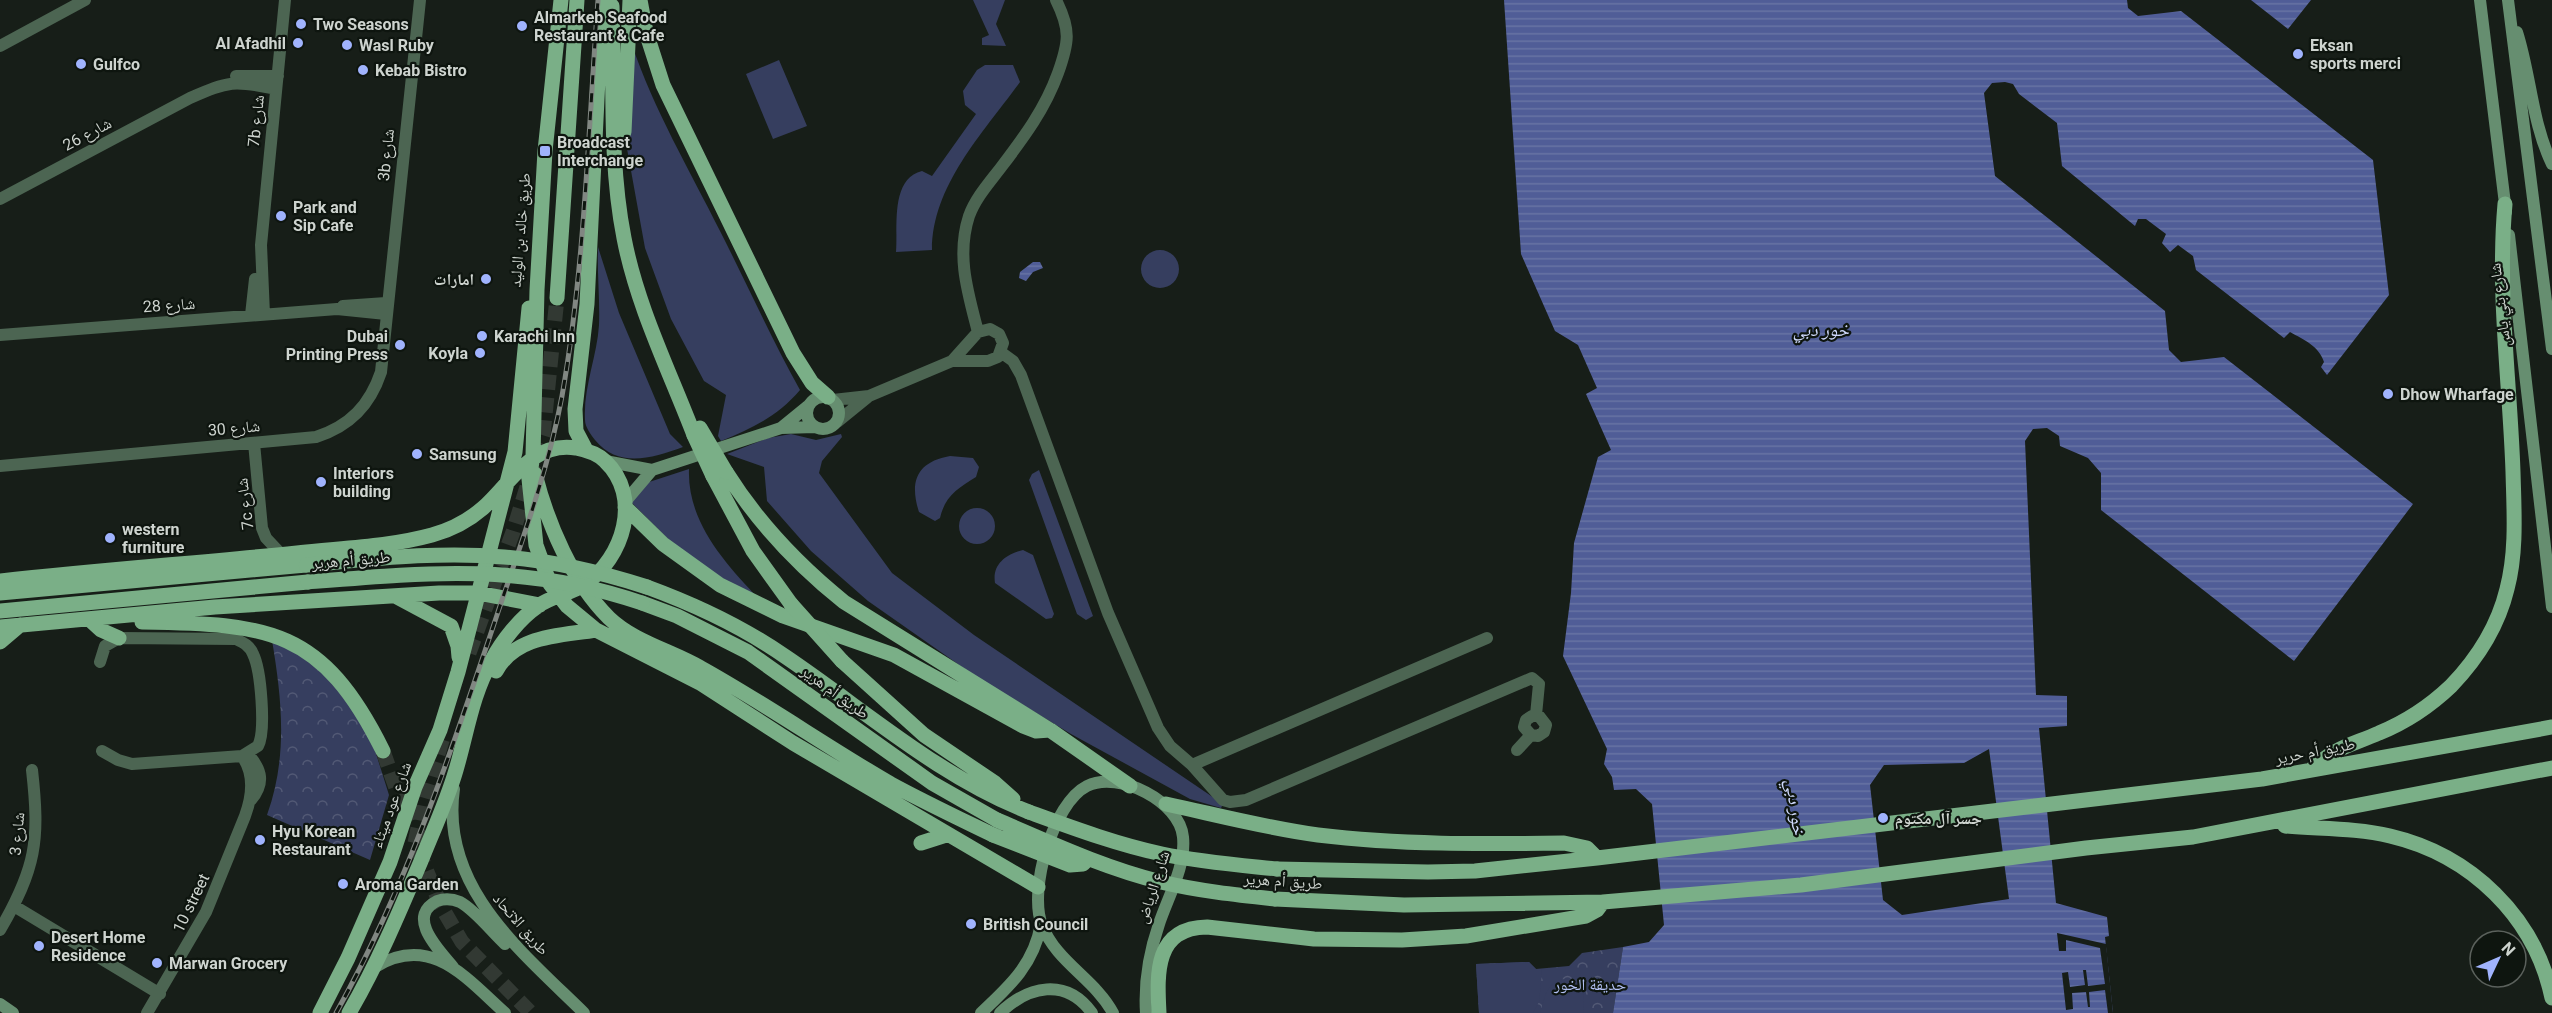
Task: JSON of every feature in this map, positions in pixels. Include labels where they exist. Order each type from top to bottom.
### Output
[{"type":"main road","name":"طريق خالد بن الوليد","points":[[458,672],[519,429],[528,311],[537,290],[547,125],[561,0]]},
{"type":"main road","points":[[558,298],[578,0]]},
{"type":"main road","points":[[586,450],[576,431],[575,409],[586,321],[604,0]]},
{"type":"main road","points":[[612,0],[616,181],[624,238],[631,267],[674,383],[719,474],[753,551],[791,604],[842,661],[902,718],[946,752],[1002,788],[1023,809]]},
{"type":"main road","points":[[616,181],[624,164],[630,0]]},
{"type":"main road","points":[[0,581],[282,555],[393,542],[448,530],[481,510],[533,459],[563,447],[586,450],[605,461],[652,470],[781,428],[827,429],[837,422],[839,410],[830,398],[812,383],[794,353],[676,114],[653,57],[640,0]]},
{"type":"main road","name":"شارع بني ياس","points":[[2480,0],[2552,607]]},
{"type":"main road","points":[[2508,5],[2526,63],[2538,128],[2552,164]]},
{"type":"main road","points":[[2508,5],[2552,349]]},
{"type":"main road","points":[[2312,769],[2334,750],[2398,725],[2442,694],[2478,652],[2490,633],[2507,591],[2514,547],[2514,524],[2502,275],[2505,204]]},
{"type":"main road","points":[[537,290],[533,459],[529,479],[536,545],[550,584],[559,597],[596,630],[700,683],[792,743],[1038,887]]},
{"type":"main road","points":[[781,428],[818,397],[830,398]]},
{"type":"main road","points":[[808,406],[808,418],[815,427]]},
{"type":"main road","points":[[533,459],[547,513],[584,585],[603,611],[621,628],[701,668],[892,784],[995,827]]},
{"type":"main road","points":[[349,1013],[375,967],[456,772],[469,718],[483,677],[493,658],[511,633],[540,604],[584,585],[600,572],[615,552],[624,528],[625,505],[619,482],[605,461]]},
{"type":"main road","points":[[625,505],[652,470]]},
{"type":"main road","points":[[719,474],[773,536],[844,602],[1050,730],[1130,786],[1166,804],[1247,823],[1317,835],[1411,843],[1564,843],[1587,848],[1597,858]]},
{"type":"main road","points":[[625,505],[691,566],[750,601],[894,655],[1023,726],[1036,731],[1050,730]]},
{"type":"main road","name":"طريق أم هرير","points":[[0,593],[409,556],[503,556],[576,567],[647,587],[689,603],[754,636],[786,656],[908,746],[941,767],[1023,809],[1102,838],[1161,854],[1221,864],[1277,869],[1428,872],[1475,871],[1634,853]]},
{"type":"main road","name":"طريق أم هرير","points":[[0,611],[439,571],[475,572],[579,584],[642,603],[704,629],[748,652],[995,827],[1070,865],[1083,864],[1088,859],[1170,884],[1275,899],[1404,905],[1635,900],[1801,885],[2086,848],[2193,837],[2268,824]]},
{"type":"main road","points":[[0,627],[394,595],[478,593],[540,604]]},
{"type":"main road","points":[[394,595],[451,626],[458,646],[458,672]]},
{"type":"main road","points":[[116,617],[135,621],[240,626],[267,632],[292,643],[337,676],[355,698],[383,751]]},
{"type":"main road","points":[[89,619],[102,630],[119,638]]},
{"type":"main road","points":[[0,642],[20,625]]},
{"type":"main road","points":[[469,718],[482,701],[499,666],[515,648],[537,639],[596,630]]},
{"type":"main road","name":"شارع عود ميثاء","points":[[320,1013],[353,948],[384,877],[415,787],[440,730],[458,672]]},
{"type":"main road","name":"طريق أم حرير","points":[[1634,853],[2262,779],[2548,727]]},
{"type":"main road","points":[[2268,824],[2550,769]]},
{"type":"main road","name":"طريق الاتحاد","points":[[456,772],[452,819],[461,866],[487,913],[584,1013]]},
{"type":"main road","points":[[981,1013],[1023,972],[1035,948],[1041,924],[1038,887],[1048,845],[1070,800],[1078,791],[1102,782],[1130,786]]},
{"type":"main road","name":"شارع الرياض","points":[[1146,1013],[1146,978],[1151,948],[1183,858],[1184,838],[1180,825],[1166,804]]},
{"type":"main road","points":[[2268,824],[2388,836],[2425,847],[2460,864],[2491,888],[2517,918],[2537,951],[2552,998]]},
{"type":"main road","points":[[921,843],[946,835]]},
{"type":"main road","points":[[505,1013],[453,967],[427,934],[424,925],[429,908],[444,899],[462,903],[515,952],[540,970]]},
{"type":"main road","points":[[1159,1013],[1159,960],[1172,940],[1192,929],[1207,927],[1343,940],[1434,939],[1586,916],[1597,910],[1603,902]]},
{"type":"main road","points":[[1041,924],[1061,955],[1099,992],[1113,1013]]},
{"type":"main road","points":[[375,967],[394,957],[422,955],[438,959],[453,967]]},
{"type":"main road","points":[[1000,1013],[1023,994],[1051,990],[1065,993],[1092,1013]]},
{"type":"main road","points":[[0,1004],[13,1013]]},
{"type":"street","points":[[0,46],[85,0]]},
{"type":"street","name":"7b شارع","points":[[251,315],[261,245],[285,0]]},
{"type":"street","name":"3b شارع","points":[[386,308],[420,0]]},
{"type":"street","points":[[978,332],[963,266],[966,228],[975,204],[1036,121],[1055,82],[1066,51],[1068,33],[1067,24],[1056,0]]},
{"type":"street","name":"شارع 26","points":[[0,199],[190,98],[232,81],[277,82]]},
{"type":"street","name":"7b شارع","points":[[261,245],[264,314]]},
{"type":"street","name":"شارع 28","points":[[1,335],[264,314],[386,308]]},
{"type":"street","name":"شارع 30","points":[[0,466],[316,437],[352,419],[370,398],[381,372],[386,308]]},
{"type":"street","points":[[951,361],[978,332],[990,329],[999,334],[1003,343],[1002,352]]},
{"type":"street","points":[[837,422],[869,396],[951,361],[988,361],[1002,352]]},
{"type":"street","points":[[1002,352],[1013,361],[1021,375],[1108,613],[1158,728],[1170,746],[1192,765],[1223,800],[1238,802],[1532,678],[1539,684],[1536,715],[1545,721],[1545,728],[1541,734],[1531,735],[1517,750]]},
{"type":"street","points":[[830,398],[869,396]]},
{"type":"street","name":"7c شارع","points":[[254,443],[262,528],[270,543],[282,555]]},
{"type":"street","points":[[100,662],[105,646],[119,638],[228,639],[244,643],[255,656],[263,727],[261,740],[245,755],[132,764],[118,760],[102,751]]},
{"type":"street","points":[[1192,765],[1487,638]]},
{"type":"street","name":"10 street","points":[[147,1013],[211,902],[250,800],[261,779],[259,769],[245,755]]},
{"type":"street","name":"شارع 3","points":[[0,930],[29,873],[36,844],[37,816],[32,771]]},
{"type":"street","points":[[14,906],[160,994]]},
{"type":"green space","points":[[973,0],[1005,0],[996,24],[1006,46],[982,45],[982,38],[989,35]]},
{"type":"green space","points":[[632,45],[661,116],[800,390],[783,407],[764,420],[721,441],[718,436],[726,395],[704,381],[671,319],[645,248],[626,143],[624,63]]},
{"type":"green space","points":[[779,60],[807,126],[773,139],[746,74]]},
{"type":"green space","points":[[985,65],[1013,65],[1020,82],[976,140],[950,181],[934,226],[932,250],[896,252],[900,194],[912,176],[922,171],[932,176],[976,114],[965,105],[963,91],[977,70]]},
{"type":"green space","points":[[598,247],[619,313],[670,434],[683,447],[660,455],[625,458],[604,449],[587,428],[586,396],[599,325]]},
{"type":"green space","points":[[1160,250],[1173,256],[1179,269],[1173,282],[1160,288],[1147,282],[1141,269],[1147,256]]},
{"type":"green space","points":[[791,434],[816,440],[841,434],[842,437],[822,461],[819,473],[892,573],[974,635],[1223,804],[1221,808],[1190,799],[1071,734],[975,676],[868,601],[811,551],[767,501],[764,467],[727,454],[768,438]]},
{"type":"green space","points":[[950,456],[973,458],[979,467],[976,477],[953,493],[945,504],[940,518],[935,521],[919,512],[915,491],[916,482],[923,468]]},
{"type":"green space","points":[[689,469],[694,507],[701,524],[721,556],[759,599],[695,566],[631,502],[643,484]]},
{"type":"green space","points":[[1039,470],[1093,616],[1086,620],[1077,614],[1029,480],[1032,474]]},
{"type":"green space","points":[[977,508],[990,513],[995,526],[990,539],[977,544],[964,539],[959,526],[964,513]]},
{"type":"green space","points":[[1023,550],[1033,555],[1054,614],[1052,618],[1046,619],[995,583],[998,565],[1011,554]]},
{"type":"green space","points":[[272,640],[307,657],[353,705],[373,744],[389,795],[370,860],[267,815],[278,772],[281,728]]},
{"type":"green space","name":"حديقة الخور","points":[[1623,947],[1613,1013],[1479,1013],[1476,964],[1529,962],[1536,969],[1569,966],[1582,953]]},
{"type":"green space","points":[[1529,962],[1536,969],[1541,969],[1542,973],[1539,1002],[1533,1013],[1479,1013],[1476,964]]},
{"type":"green space","points":[[1566,979],[1577,983],[1583,991],[1583,1013],[1540,1013],[1545,995],[1551,986],[1555,982]]},
{"type":"water","name":"خور دبي","points":[[1504,0],[2127,0],[2128,8],[2138,16],[2181,11],[2373,160],[2389,295],[2327,375],[2321,367],[2324,362],[2322,356],[2310,344],[2290,332],[2284,338],[2196,270],[2193,256],[2178,245],[2170,252],[2162,243],[2166,234],[2146,219],[2138,219],[2135,226],[2062,166],[2057,123],[2019,94],[2013,84],[1992,83],[1984,93],[1995,176],[2165,311],[2169,350],[2181,362],[2224,357],[2413,504],[2294,661],[2101,510],[2101,473],[2088,458],[2060,446],[2059,436],[2047,428],[2033,429],[2025,441],[2036,695],[2067,696],[2067,726],[2039,728],[2056,903],[2107,917],[2109,936],[2105,937],[2113,1013],[1613,1013],[1623,947],[1649,942],[1664,925],[1652,804],[1636,789],[1614,790],[1612,777],[1604,764],[1607,749],[1563,656],[1571,593],[1574,543],[1598,457],[1611,450],[1586,394],[1597,388],[1578,345],[1555,331],[1521,254]],"holes":[[[1989,749],[2009,899],[1902,915],[1883,900],[1870,785],[1884,765],[1964,763]]]},
{"type":"water","points":[[2251,0],[2311,0],[2288,29]]},
{"type":"water","points":[[1033,262],[1040,262],[1043,268],[1033,272],[1026,281],[1019,278],[1020,272]]},
{"type":"pier","points":[[2057,933],[2106,944],[2113,1013],[2108,1013],[2105,990],[2089,992],[2090,1007],[2088,1007],[2086,992],[2072,993],[2073,1009],[2066,1010],[2062,973],[2068,972],[2070,987],[2085,985],[2083,970],[2086,970],[2088,986],[2105,984],[2100,948],[2066,940],[2066,951],[2059,951]]},
{"type":"tunnel","points":[[469,653],[513,532],[543,435],[557,298]]},
{"type":"tunnel","points":[[415,843],[423,804],[444,734]]},
{"type":"tunnel","points":[[383,751],[408,822]]},
{"type":"tunnel","points":[[418,850],[441,906],[462,942],[531,1013]]},
{"type":"railway","points":[[336,1013],[384,917],[426,818],[480,666],[549,452],[562,396],[576,298],[598,0]]},
{"type":"place","name":"Two Seasons","points":[[301,24]]},
{"type":"place","name":"Almarkeb Seafood Restaurant & Cafe","points":[[522,26]]},
{"type":"place","name":"Al Afadhil","points":[[298,43]]},
{"type":"place","name":"Wasl Ruby","points":[[347,45]]},
{"type":"place","name":"Eksan sports merci","points":[[2298,54]]},
{"type":"place","name":"Gulfco","points":[[81,64]]},
{"type":"place","name":"Kebab Bistro","points":[[363,70]]},
{"type":"place","name":"Broadcast Interchange","points":[[545,151]]},
{"type":"place","name":"Park and Sip Cafe","points":[[281,216]]},
{"type":"place","name":"امارات","points":[[486,279]]},
{"type":"place","name":"Karachi Inn","points":[[482,336]]},
{"type":"place","name":"Dubai Printing Press","points":[[400,345]]},
{"type":"place","name":"Koyla","points":[[480,353]]},
{"type":"place","name":"Dhow Wharfage","points":[[2388,394]]},
{"type":"place","name":"Samsung","points":[[417,454]]},
{"type":"place","name":"Interiors building","points":[[321,482]]},
{"type":"place","name":"western furniture","points":[[110,538]]},
{"type":"place","name":"جسر آل مكتوم","points":[[1883,818]]},
{"type":"place","name":"Hyu Korean Restaurant","points":[[260,840]]},
{"type":"place","name":"Aroma Garden","points":[[343,884]]},
{"type":"place","name":"British Council","points":[[971,924]]},
{"type":"place","name":"Desert Home Residence","points":[[39,946]]},
{"type":"place","name":"Marwan Grocery","points":[[157,963]]}]
